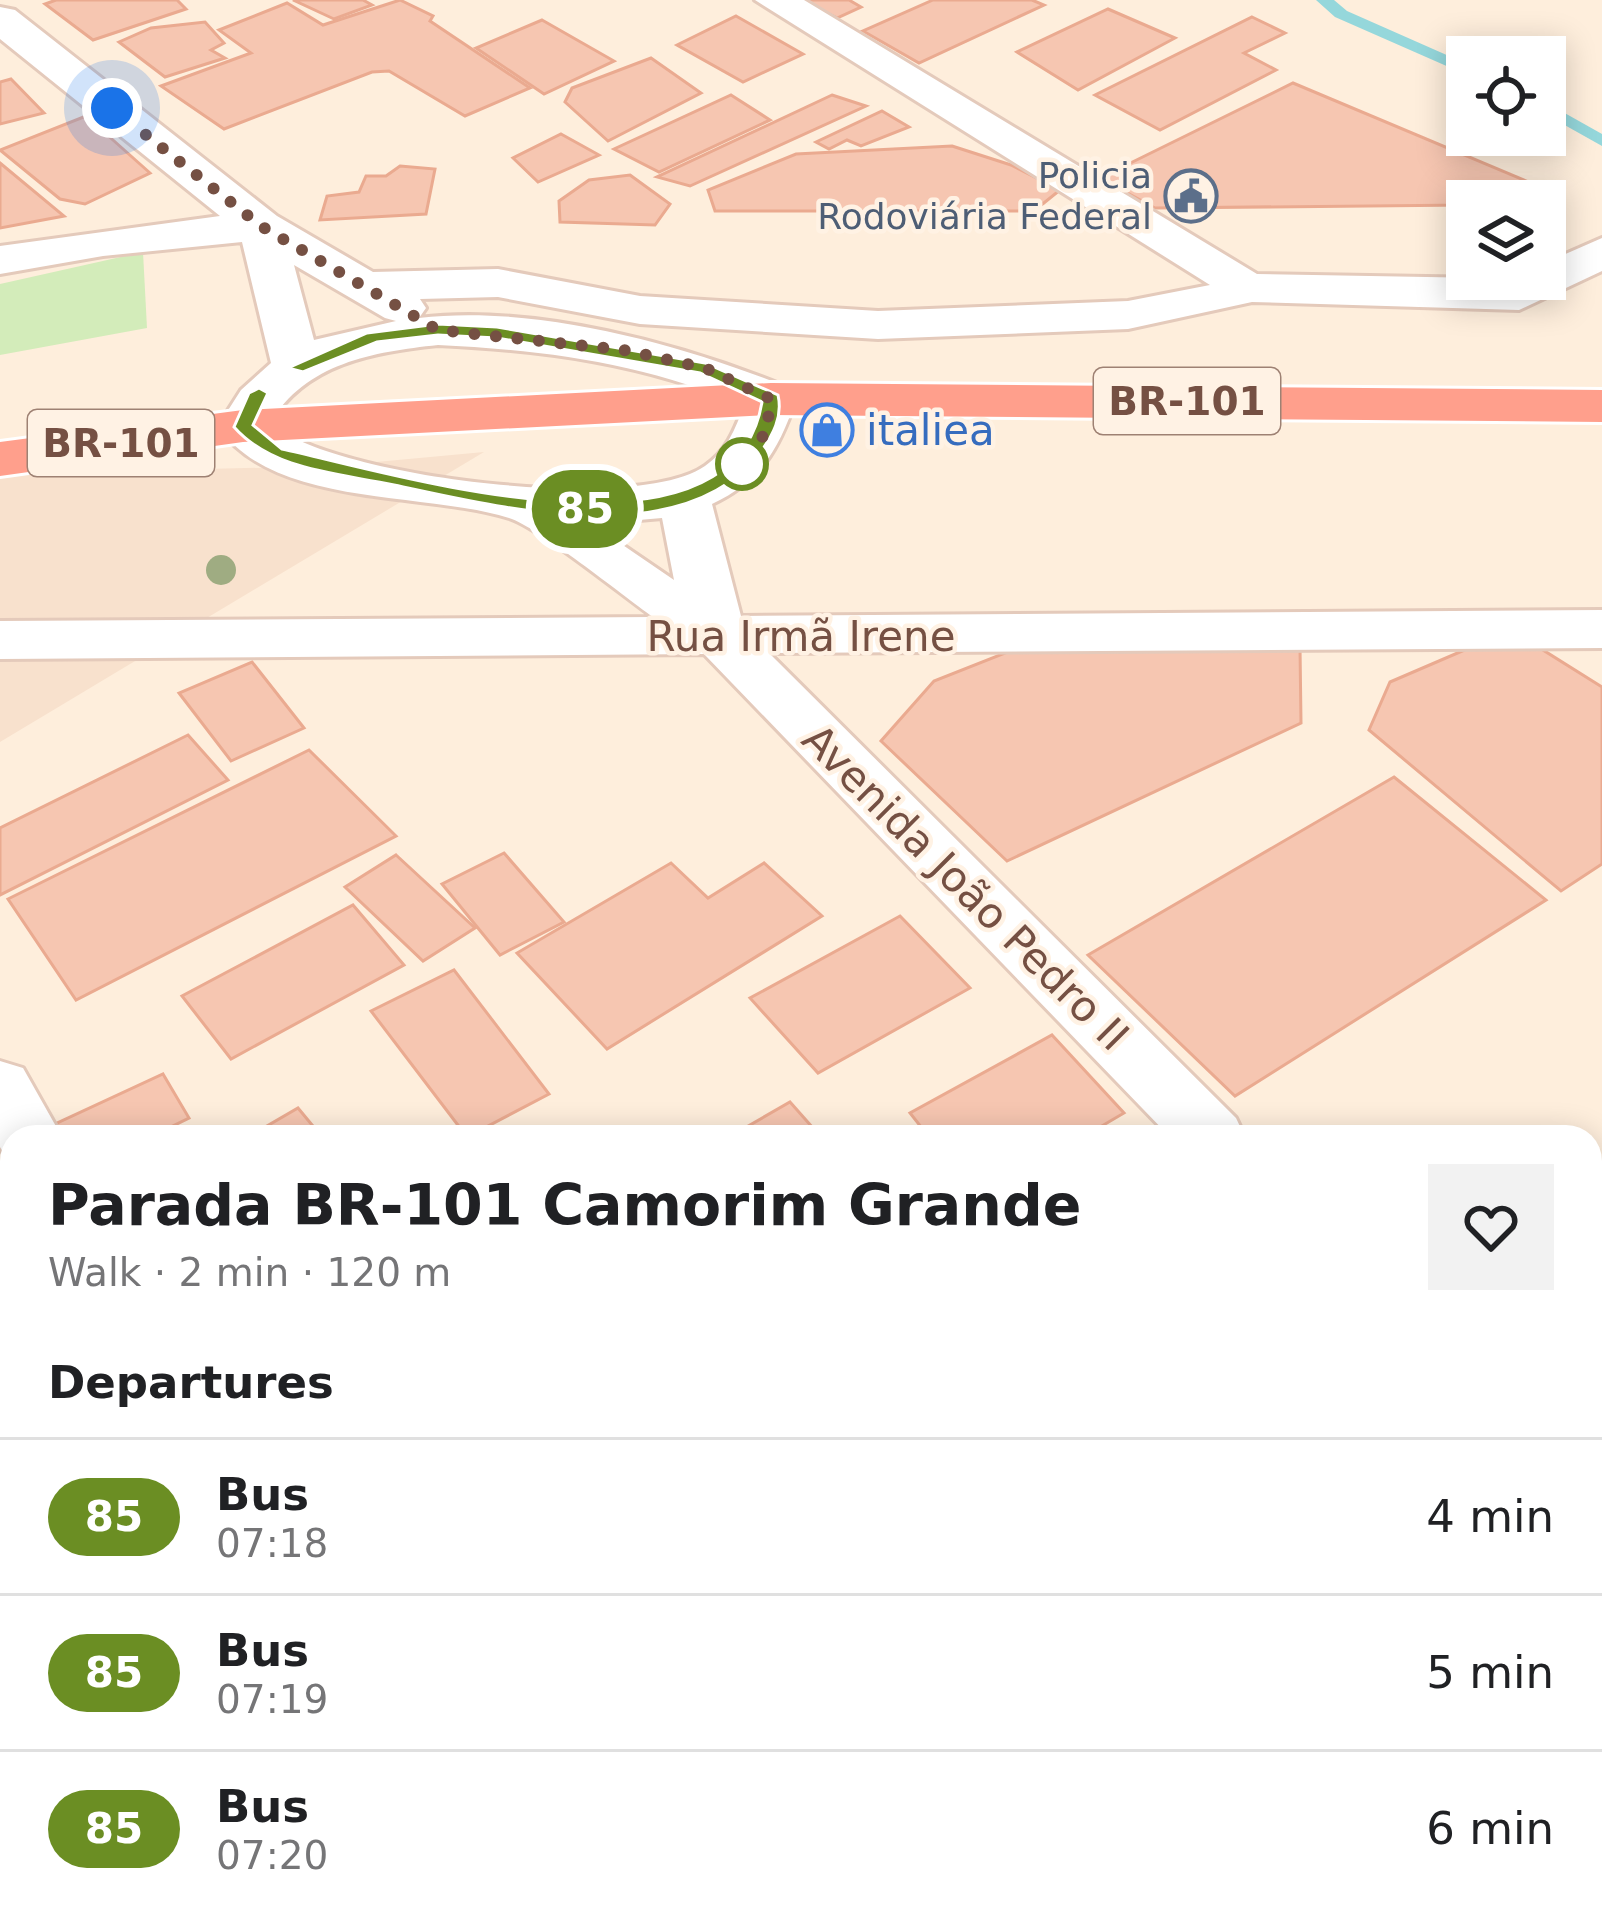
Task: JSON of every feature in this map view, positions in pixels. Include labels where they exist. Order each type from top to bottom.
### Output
[{"type":"highway","name":"BR-101","points":[[0,459],[243,427],[472,410],[771,399],[1602,406]]},
{"type":"street","points":[[775,0],[1247,288]]},
{"type":"street","points":[[0,19],[261,226],[438,330]]},
{"type":"street","points":[[0,260],[103,242],[261,226]]},
{"type":"street","points":[[261,226],[297,368]]},
{"type":"street","points":[[365,286],[498,283],[640,310],[878,325],[1128,315],[1212,301],[1247,288],[1520,296],[1602,253]]},
{"type":"street","points":[[438,330],[624,350],[705,368],[771,399],[766,432],[739,467],[684,497],[615,509],[532,508],[276,454],[243,427],[259,393],[297,368],[373,337],[438,330]]},
{"type":"street","name":"Avenida João Pedro II","points":[[684,497],[700,576],[720,637]]},
{"type":"street","name":"Avenida João Pedro II","points":[[532,508],[720,637],[1200,1125]]},
{"type":"street","name":"Rua Irmã Irene","points":[[0,640],[1602,629]]},
{"type":"street","points":[[0,1087],[21,1125]]},
{"type":"shaded area","points":[[484,452],[0,742],[0,474],[333,466]]},
{"type":"green space","points":[[143,252],[147,328],[0,355],[0,284]]},
{"type":"building","points":[[56,0],[177,0],[186,9],[93,40],[45,4]]},
{"type":"building","points":[[293,0],[363,0],[372,5],[334,19]]},
{"type":"building","points":[[400,0],[433,16],[430,21],[530,88],[465,116],[389,71],[372,72],[224,129],[161,86],[251,53],[219,30],[287,3],[323,25]]},
{"type":"building","points":[[802,0],[849,0],[861,7],[837,18]]},
{"type":"building","points":[[933,0],[1032,0],[1044,5],[919,63],[863,31]]},
{"type":"building","points":[[1108,9],[1175,38],[1078,90],[1017,52]]},
{"type":"building","points":[[736,16],[803,54],[743,82],[677,45]]},
{"type":"building","points":[[1252,17],[1285,33],[1244,53],[1276,70],[1160,130],[1095,95]]},
{"type":"building","points":[[542,20],[614,61],[544,94],[476,48]]},
{"type":"building","points":[[205,22],[224,43],[211,50],[225,58],[165,77],[119,42],[151,28]]},
{"type":"building","points":[[651,58],[701,93],[608,141],[565,102],[572,88]]},
{"type":"building","points":[[11,79],[44,113],[0,124],[0,82]]},
{"type":"building","points":[[1293,83],[1446,147],[1446,156],[1467,156],[1524,180],[1446,180],[1446,205],[1155,208],[1100,178]]},
{"type":"building","points":[[731,95],[770,120],[659,172],[614,149]]},
{"type":"building","points":[[832,95],[866,106],[690,186],[657,177]]},
{"type":"building","points":[[882,111],[909,127],[861,146],[847,140],[829,149],[816,142]]},
{"type":"building","points":[[86,116],[150,173],[85,204],[60,199],[0,150]]},
{"type":"building","points":[[561,134],[599,155],[538,182],[513,158]]},
{"type":"building","points":[[952,146],[1011,165],[1060,190],[1034,211],[715,211],[708,190],[796,154]]},
{"type":"building","points":[[0,163],[64,216],[0,228]]},
{"type":"building","points":[[400,166],[435,169],[426,214],[320,220],[327,196],[359,192],[366,176],[386,176]]},
{"type":"building","points":[[630,175],[670,204],[655,225],[560,222],[559,201],[589,180]]},
{"type":"building","points":[[1511,630],[1602,687],[1602,864],[1561,891],[1369,730],[1390,682]]},
{"type":"building","points":[[1028,644],[1300,647],[1301,723],[1007,861],[881,741],[934,681]]},
{"type":"building","points":[[252,662],[304,728],[231,761],[179,693]]},
{"type":"building","points":[[188,735],[228,780],[0,895],[0,828]]},
{"type":"building","points":[[309,750],[396,836],[76,1000],[8,899]]},
{"type":"building","points":[[1394,777],[1546,900],[1235,1096],[1088,955]]},
{"type":"building","points":[[504,853],[564,922],[500,955],[442,884]]},
{"type":"building","points":[[396,855],[475,928],[423,961],[345,887]]},
{"type":"building","points":[[671,863],[708,898],[764,863],[822,916],[607,1049],[517,953]]},
{"type":"building","points":[[353,905],[404,965],[231,1059],[182,996]]},
{"type":"building","points":[[900,916],[970,988],[818,1073],[750,998]]},
{"type":"building","points":[[454,970],[549,1094],[490,1125],[458,1125],[371,1011]]},
{"type":"building","points":[[1052,1035],[1124,1113],[1104,1125],[920,1125],[910,1113]]},
{"type":"building","points":[[163,1074],[189,1118],[175,1125],[53,1125]]},
{"type":"building","points":[[790,1102],[810,1125],[750,1125]]},
{"type":"building","points":[[298,1108],[312,1125],[269,1125]]},
{"type":"waterway","points":[[1324,0],[1341,14],[1446,61]]},
{"type":"waterway","points":[[1566,120],[1602,141]]},
{"type":"bus line","name":"85","points":[[259,393],[243,427],[276,454],[532,508],[615,509],[684,497],[739,467],[766,432],[771,399],[705,368],[624,350],[497,332],[438,330],[373,337],[316,356],[297,368]]},
{"type":"place","name":"Policia Rodoviária Federal","points":[[1191,196]]},
{"type":"place","name":"italiea","points":[[827,430]]},
{"type":"route","points":[[112,108],[261,226],[438,330],[497,332],[624,350],[705,368],[771,399],[766,432],[739,467],[742,464]]}]
